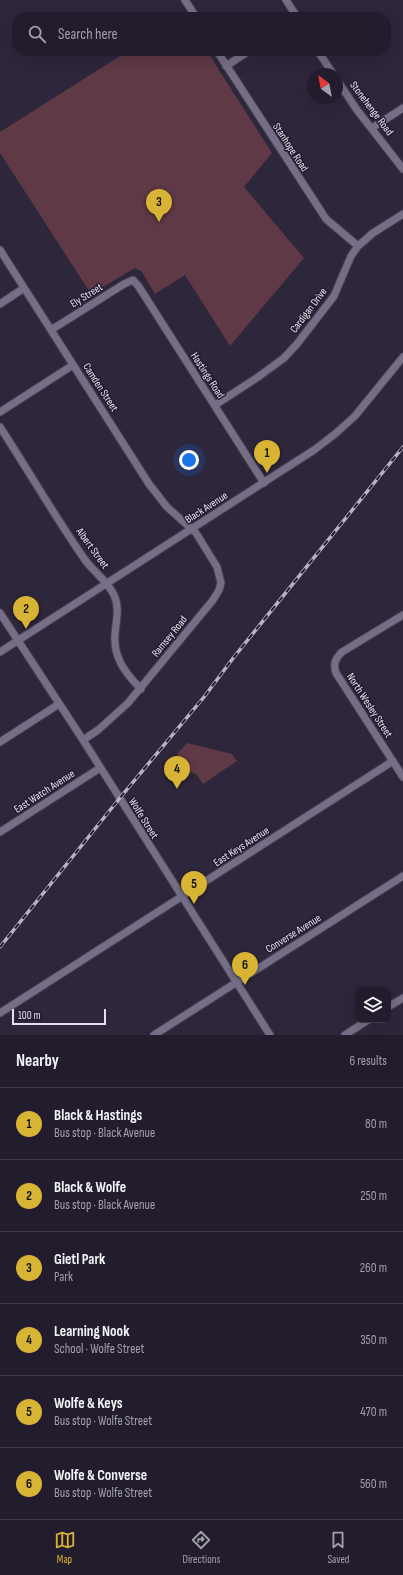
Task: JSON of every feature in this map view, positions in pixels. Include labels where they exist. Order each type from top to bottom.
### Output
[{"type":"street","points":[[185,0],[193,12]]},
{"type":"street","points":[[286,0],[294,12]]},
{"type":"street","name":"Stanhope Road","points":[[220,56],[326,219],[358,246]]},
{"type":"street","points":[[226,66],[241,56]]},
{"type":"street","points":[[321,56],[329,68]]},
{"type":"street","name":"Stonehenge Road","points":[[343,89],[357,110],[403,169]]},
{"type":"street","points":[[372,128],[403,108]]},
{"type":"street","name":"Cardigan Drive","points":[[215,405],[284,358],[297,344],[334,296],[351,256],[358,246],[373,233],[403,214]]},
{"type":"street","name":"Camden Street","points":[[0,250],[160,499],[175,515],[192,529]]},
{"type":"street","name":"Hastings Road","points":[[133,280],[143,292],[264,483]]},
{"type":"street","name":"Ely Street","points":[[51,330],[124,284],[133,280]]},
{"type":"street","points":[[0,304],[24,288]]},
{"type":"street","name":"Black Avenue","points":[[0,652],[264,483],[335,434],[355,416],[403,357]]},
{"type":"street","points":[[0,412],[73,365]]},
{"type":"street","name":"Albert Street","points":[[0,427],[84,558],[114,595],[118,610],[115,634],[117,655],[124,670],[141,689]]},
{"type":"street","name":"Ramsey Road","points":[[83,740],[113,718],[141,689],[213,600],[219,590],[221,583],[217,567],[197,534],[192,529]]},
{"type":"street","name":"Wolfe Street","points":[[0,613],[83,740],[270,1035]]},
{"type":"street","name":"North Wesley Street","points":[[403,615],[342,652],[337,656],[334,664],[336,673],[403,777]]},
{"type":"street","points":[[0,742],[59,704]]},
{"type":"street","name":"East Keys Avenue","points":[[0,1013],[393,761]]},
{"type":"street","name":"East Watch Avenue","points":[[0,832],[100,768]]},
{"type":"street","name":"Converse Avenue","points":[[154,1035],[403,876]]},
{"type":"street","points":[[391,1006],[403,998]]},
{"type":"street","points":[[345,1035],[363,1023]]},
{"type":"shaded area","points":[[120,56],[210,56],[272,153],[244,187],[304,258],[230,346],[185,275],[155,294],[142,272],[135,268],[91,294],[0,153],[0,132]]},
{"type":"shaded area","points":[[187,743],[232,754],[237,761],[203,784],[196,774],[173,768],[178,753]]},
{"type":"railway","points":[[0,947],[119,799],[204,697],[234,657],[403,447]]},
{"type":"place","name":"Gietl Park","points":[[159,222]]},
{"type":"place","name":"Black & Hastings","points":[[267,473]]},
{"type":"place","name":"Black & Wolfe","points":[[26,629]]},
{"type":"place","name":"Learning Nook","points":[[177,789]]},
{"type":"place","name":"Wolfe & Keys","points":[[194,904]]},
{"type":"place","name":"Wolfe & Converse","points":[[245,985]]}]
